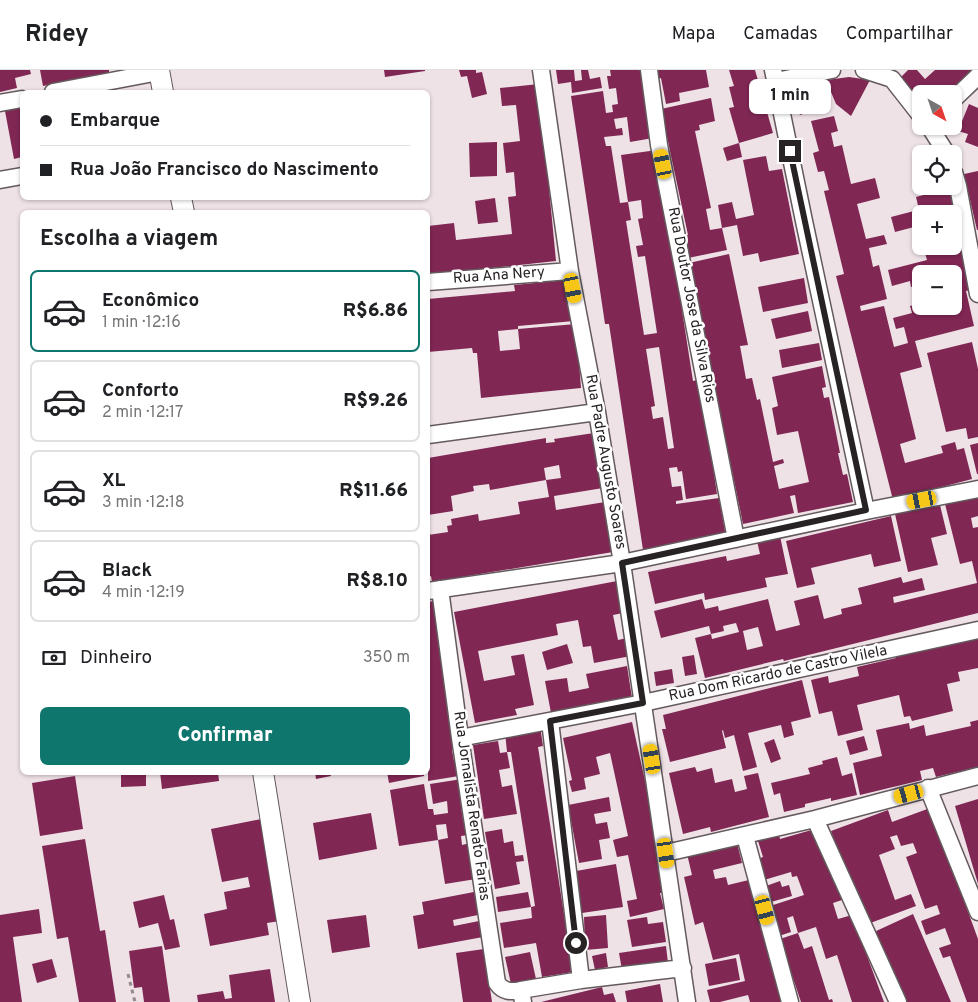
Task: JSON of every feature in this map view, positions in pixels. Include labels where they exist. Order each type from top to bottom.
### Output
[{"type":"street","name":"Rua Padre Augusto Soares","points":[[542,70],[570,271],[597,412],[622,563],[687,1002]]},
{"type":"street","name":"Rua Doutor Jose da Silva Rios","points":[[648,70],[659,145],[736,539]]},
{"type":"street","points":[[832,70],[775,75],[866,510]]},
{"type":"street","points":[[864,70],[891,75],[912,104]]},
{"type":"street","points":[[63,90],[159,71],[163,90]]},
{"type":"street","points":[[962,91],[978,76]]},
{"type":"street","points":[[0,103],[20,99]]},
{"type":"street","points":[[0,180],[20,176]]},
{"type":"street","points":[[960,195],[978,294]]},
{"type":"street","name":"Rua Ana Nery","points":[[430,282],[570,271]]},
{"type":"street","points":[[430,435],[597,412]]},
{"type":"street","points":[[434,590],[622,563],[866,510],[978,489]]},
{"type":"street","name":"Rua Jornalista Renato Farias","points":[[434,590],[460,738],[497,983],[501,988],[522,996]]},
{"type":"street","name":"Rua Dom Ricardo de Castro Vilela","points":[[460,738],[643,703],[978,630]]},
{"type":"street","points":[[550,721],[581,980]]},
{"type":"street","points":[[263,775],[300,1002]]},
{"type":"street","points":[[666,853],[745,836],[978,776]]},
{"type":"street","points":[[928,788],[978,912]]},
{"type":"street","points":[[815,818],[898,1002]]},
{"type":"street","points":[[745,836],[790,1002]]},
{"type":"street","points":[[522,996],[581,980],[682,968]]},
{"type":"path","points":[[128,974],[135,1002]]},
{"type":"building","points":[[0,70],[30,70],[31,74],[15,78],[17,88],[0,92]]},
{"type":"building","points":[[40,70],[109,70],[109,73],[43,86]]},
{"type":"building","points":[[384,70],[425,70],[425,71],[385,77]]},
{"type":"building","points":[[459,70],[476,70],[476,73],[482,72],[487,94],[472,98],[467,76],[461,77]]},
{"type":"building","points":[[556,70],[574,70],[575,81],[582,80],[581,70],[588,70],[590,79],[600,77],[602,88],[572,93],[571,82],[558,84]]},
{"type":"building","points":[[610,70],[643,70],[653,138],[630,142],[627,117],[614,119],[616,129],[622,128],[623,135],[604,137],[606,146],[611,146],[620,203],[628,202],[621,155],[657,150],[693,381],[700,379],[717,494],[686,499],[682,471],[678,472],[677,467],[669,468],[672,487],[681,486],[683,500],[676,501],[676,504],[719,498],[726,537],[643,550],[609,324],[605,324],[571,96],[603,91],[606,113],[613,112],[612,105],[618,104],[616,88],[609,89],[607,76],[611,76]],"holes":[[[641,200],[643,218],[638,219],[643,245],[636,246],[638,257],[645,256],[657,333],[644,335],[626,221],[631,220],[628,202]],[[659,347],[674,448],[668,449],[663,417],[653,419],[651,407],[655,406],[646,349]]]},
{"type":"building","points":[[656,70],[706,70],[709,87],[679,93],[680,101],[666,104],[661,78],[658,79]]},
{"type":"building","points":[[729,70],[755,70],[773,133],[739,143],[729,108],[734,107],[729,87],[734,86]]},
{"type":"building","points":[[908,70],[917,70],[925,79],[935,70],[978,70],[962,85],[912,85],[912,93],[899,79]]},
{"type":"building","points":[[849,77],[870,80],[851,116],[836,104],[826,80]]},
{"type":"building","points":[[539,84],[556,261],[430,275],[430,226],[454,223],[456,240],[512,234],[508,197],[516,196],[514,172],[506,173],[503,143],[520,141],[516,105],[502,106],[500,88]]},
{"type":"building","points":[[813,84],[817,98],[824,96],[828,105],[800,115],[792,92]]},
{"type":"building","points":[[711,98],[715,121],[699,125],[700,130],[695,131],[711,208],[706,209],[710,230],[722,228],[727,250],[688,258],[684,236],[688,235],[661,109]]},
{"type":"building","points":[[969,104],[978,108],[978,147],[965,142],[968,134],[962,132],[962,121]]},
{"type":"building","points":[[20,108],[20,158],[14,159],[5,111]]},
{"type":"building","points":[[834,116],[838,131],[831,133],[834,147],[842,145],[851,184],[875,178],[880,198],[857,204],[866,239],[884,235],[887,244],[869,248],[873,267],[879,265],[887,299],[860,306],[861,311],[884,306],[894,347],[908,343],[904,327],[896,329],[893,318],[912,313],[912,315],[962,315],[962,265],[912,265],[911,287],[910,281],[892,286],[888,270],[927,260],[926,255],[962,255],[971,290],[966,291],[974,326],[915,341],[922,367],[900,373],[916,439],[900,444],[905,463],[943,453],[941,446],[955,442],[957,450],[964,448],[972,479],[893,500],[836,276],[844,274],[824,191],[829,190],[824,171],[818,172],[813,153],[819,151],[811,121]]},
{"type":"building","points":[[497,142],[497,176],[470,177],[469,143]]},
{"type":"building","points":[[739,143],[742,157],[727,161],[723,148]]},
{"type":"building","points":[[766,156],[769,171],[782,169],[799,254],[760,262],[758,253],[743,256],[737,225],[722,228],[718,205],[732,202],[736,219],[754,215],[743,160]]},
{"type":"building","points":[[978,171],[978,230],[977,230],[964,174]]},
{"type":"building","points":[[924,195],[952,195],[954,205],[918,205],[916,197]]},
{"type":"building","points":[[495,198],[498,222],[478,224],[475,201]]},
{"type":"building","points":[[912,212],[912,228],[895,232],[891,217]]},
{"type":"building","points":[[729,254],[748,345],[740,346],[746,379],[752,378],[757,400],[760,399],[773,462],[783,459],[784,463],[774,466],[779,489],[809,482],[798,431],[777,435],[772,408],[778,406],[772,377],[822,366],[826,387],[822,388],[824,398],[829,397],[843,475],[847,474],[853,502],[798,513],[795,495],[790,496],[794,513],[743,524],[689,263]]},
{"type":"building","points":[[804,278],[808,303],[763,312],[758,287]]},
{"type":"building","points":[[567,280],[574,321],[518,326],[518,329],[576,324],[581,388],[481,398],[477,353],[473,353],[472,348],[430,352],[430,299],[515,291],[514,285]],"holes":[[[518,329],[520,349],[500,351],[498,331]]]},
{"type":"building","points":[[808,311],[812,331],[776,339],[771,319]]},
{"type":"building","points":[[972,342],[978,369],[978,437],[968,439],[966,428],[946,432],[927,353]]},
{"type":"building","points":[[819,343],[822,360],[782,368],[779,350]]},
{"type":"building","points":[[594,433],[603,488],[554,496],[556,510],[605,502],[613,552],[432,582],[430,576],[430,535],[448,532],[447,526],[452,525],[451,519],[478,514],[479,521],[520,514],[518,502],[549,497],[546,480],[490,490],[489,484],[473,486],[474,491],[451,496],[453,511],[430,515],[430,458],[546,438],[546,443],[555,442],[554,439]],"holes":[[[559,465],[561,478],[546,480],[544,468]]]},
{"type":"building","points":[[978,443],[978,474],[977,474],[970,445]]},
{"type":"building","points":[[978,496],[978,516],[971,518],[973,528],[978,527],[978,613],[784,661],[783,659],[705,678],[695,638],[711,634],[709,626],[661,638],[654,611],[702,599],[705,609],[718,606],[719,611],[768,599],[776,631],[800,625],[794,601],[818,595],[824,619],[842,614],[841,609],[862,604],[858,588],[901,577],[903,583],[922,578],[925,590],[893,597],[894,603],[977,583],[972,561],[960,564],[945,504]],"holes":[[[736,623],[739,632],[712,639],[711,634],[724,631],[723,626]],[[758,627],[763,646],[747,650],[743,631]]]},
{"type":"building","points":[[940,505],[947,534],[931,538],[938,565],[908,572],[895,514]]},
{"type":"building","points":[[891,516],[901,561],[874,567],[871,554],[811,568],[815,584],[797,588],[786,541]]},
{"type":"building","points":[[780,536],[788,574],[765,578],[767,587],[705,600],[704,593],[655,604],[648,572],[726,556],[727,561],[760,554],[757,541]]},
{"type":"building","points":[[617,581],[623,613],[613,615],[618,640],[627,638],[631,656],[594,663],[591,646],[583,647],[578,620],[556,624],[558,635],[478,651],[484,681],[515,675],[511,656],[524,654],[534,705],[515,709],[517,715],[475,723],[454,612]]},
{"type":"building","points":[[433,601],[455,749],[452,750],[454,761],[457,761],[459,776],[428,781],[428,775],[430,775],[430,602]]},
{"type":"building","points":[[978,637],[978,668],[958,672],[960,681],[947,684],[953,711],[912,721],[910,716],[904,717],[899,695],[857,705],[863,730],[838,736],[832,711],[819,714],[811,680],[828,676],[829,683],[859,676],[857,667],[896,658],[895,656]]},
{"type":"building","points":[[567,644],[573,663],[547,670],[542,652]]},
{"type":"building","points":[[694,655],[697,674],[685,676],[682,657]]},
{"type":"building","points":[[627,666],[632,698],[551,713],[545,681],[567,678],[569,692],[589,688],[586,674]]},
{"type":"building","points":[[672,669],[674,683],[656,686],[654,672]]},
{"type":"building","points":[[802,680],[811,717],[791,722],[794,735],[784,738],[781,725],[748,733],[757,767],[743,771],[734,735],[725,738],[723,730],[726,748],[670,762],[662,729],[666,729],[663,715]]},
{"type":"building","points":[[978,720],[978,767],[936,777],[933,768],[920,771],[922,780],[860,795],[853,763],[882,756],[876,730],[909,723],[910,729],[924,725],[926,736],[971,726],[970,722]]},
{"type":"building","points":[[632,722],[660,848],[656,849],[665,893],[660,893],[664,909],[630,917],[627,901],[637,899],[628,855],[617,857],[613,840],[628,836],[610,753],[596,757],[600,774],[584,778],[586,789],[572,792],[569,781],[572,780],[563,738]]},
{"type":"building","points":[[540,726],[543,746],[538,747],[573,972],[542,977],[536,943],[504,948],[500,923],[532,918],[531,907],[535,906],[511,752],[507,752],[505,732]]},
{"type":"building","points":[[864,736],[868,750],[850,755],[846,741]]},
{"type":"building","points":[[774,739],[781,759],[771,763],[764,743]]},
{"type":"building","points":[[498,741],[500,753],[507,752],[510,768],[499,770],[502,787],[512,785],[517,814],[484,819],[473,745]]},
{"type":"building","points":[[837,757],[842,776],[852,773],[857,795],[805,804],[805,807],[784,812],[780,793],[774,795],[771,783],[810,774],[808,768],[823,764],[822,761]]},
{"type":"building","points":[[695,767],[697,772],[712,768],[715,783],[732,779],[735,792],[747,789],[744,776],[758,773],[769,817],[711,832],[710,827],[683,834],[669,773]]},
{"type":"building","points":[[121,775],[146,775],[146,786],[121,787]]},
{"type":"building","points":[[160,775],[218,775],[219,781],[162,789]]},
{"type":"building","points":[[315,775],[331,776],[316,779]]},
{"type":"building","points":[[388,775],[424,775],[424,776],[389,783]]},
{"type":"building","points":[[75,776],[83,829],[40,836],[32,783]]},
{"type":"building","points":[[462,779],[465,798],[460,799],[463,820],[467,820],[469,835],[461,836],[462,845],[470,843],[476,879],[445,884],[438,840],[399,846],[390,790],[424,784],[428,809],[433,809],[434,815],[448,813],[447,801],[433,804],[430,784]],"holes":[[[446,824],[448,838],[438,840],[436,825]]]},
{"type":"building","points":[[609,797],[611,811],[594,814],[596,824],[607,822],[610,838],[599,840],[602,859],[579,863],[568,805]]},
{"type":"building","points":[[978,799],[978,884],[955,806]]},
{"type":"building","points":[[930,808],[978,939],[978,1002],[967,1002],[950,956],[943,958],[939,948],[951,944],[945,928],[926,935],[921,921],[940,914],[937,905],[925,909],[906,857],[917,853],[913,843],[901,846],[897,835],[890,837],[895,849],[879,855],[895,900],[911,894],[916,906],[865,925],[831,831],[888,810],[892,822]]},
{"type":"building","points":[[371,813],[377,849],[319,860],[313,823]]},
{"type":"building","points":[[261,819],[280,921],[267,923],[269,935],[210,946],[204,914],[227,909],[224,892],[250,887],[248,877],[222,882],[211,829]]},
{"type":"building","points":[[502,829],[504,843],[513,841],[515,856],[523,855],[524,861],[516,862],[520,884],[495,889],[485,832]]},
{"type":"building","points":[[815,829],[842,900],[833,903],[838,919],[852,915],[884,1002],[852,1002],[837,955],[826,959],[816,927],[798,933],[793,916],[787,918],[791,932],[779,936],[770,906],[804,895],[797,876],[792,877],[791,872],[764,880],[757,859],[763,857],[758,841],[779,835],[780,839]]},
{"type":"building","points":[[85,839],[100,931],[105,930],[116,1002],[79,1002],[68,937],[57,939],[42,846]]},
{"type":"building","points":[[737,843],[742,863],[713,870],[715,879],[726,877],[728,885],[753,879],[786,1002],[750,1002],[748,995],[720,1002],[710,1002],[707,990],[745,981],[739,954],[713,960],[703,922],[695,925],[684,877],[692,875],[687,854]]},
{"type":"building","points":[[616,864],[623,907],[582,913],[576,871]]},
{"type":"building","points":[[780,881],[782,887],[789,885],[792,896],[771,902],[766,886]]},
{"type":"building","points":[[479,891],[483,914],[453,920],[454,926],[479,921],[483,937],[418,949],[413,916],[424,914],[422,902]]},
{"type":"building","points":[[528,892],[531,907],[498,912],[496,897]]},
{"type":"building","points":[[164,895],[170,920],[174,919],[180,947],[165,950],[158,923],[139,928],[133,902]]},
{"type":"building","points":[[39,909],[42,933],[13,937],[22,1002],[0,1002],[0,915]]},
{"type":"building","points":[[913,914],[951,1002],[905,1002],[874,932]]},
{"type":"building","points":[[366,915],[370,947],[332,953],[327,920]]},
{"type":"building","points":[[606,915],[608,948],[585,950],[584,917]]},
{"type":"building","points":[[647,917],[648,924],[663,922],[666,942],[632,947],[627,920]]},
{"type":"building","points":[[798,933],[804,949],[812,946],[829,1000],[832,999],[833,1002],[801,1002],[780,939]]},
{"type":"building","points":[[162,946],[170,1002],[144,1002],[142,987],[134,988],[129,951]]},
{"type":"building","points":[[666,946],[668,963],[622,970],[619,953]]},
{"type":"building","points":[[484,949],[492,1002],[463,1002],[456,953]]},
{"type":"building","points":[[530,952],[536,979],[511,984],[505,957]]},
{"type":"building","points":[[606,953],[608,967],[595,970],[592,956]]},
{"type":"building","points":[[736,958],[740,980],[709,986],[705,964]]},
{"type":"building","points":[[52,959],[57,977],[37,983],[32,964]]},
{"type":"building","points":[[270,969],[275,1002],[198,1002],[197,995],[223,991],[225,999],[232,998],[229,975]]},
{"type":"building","points":[[660,984],[663,1002],[627,1002],[625,991]]},
{"type":"building","points":[[602,987],[604,995],[613,993],[616,1002],[541,1002]]},
{"type":"route","points":[[576,943],[550,721],[643,703],[622,563],[866,510],[790,151]]}]
